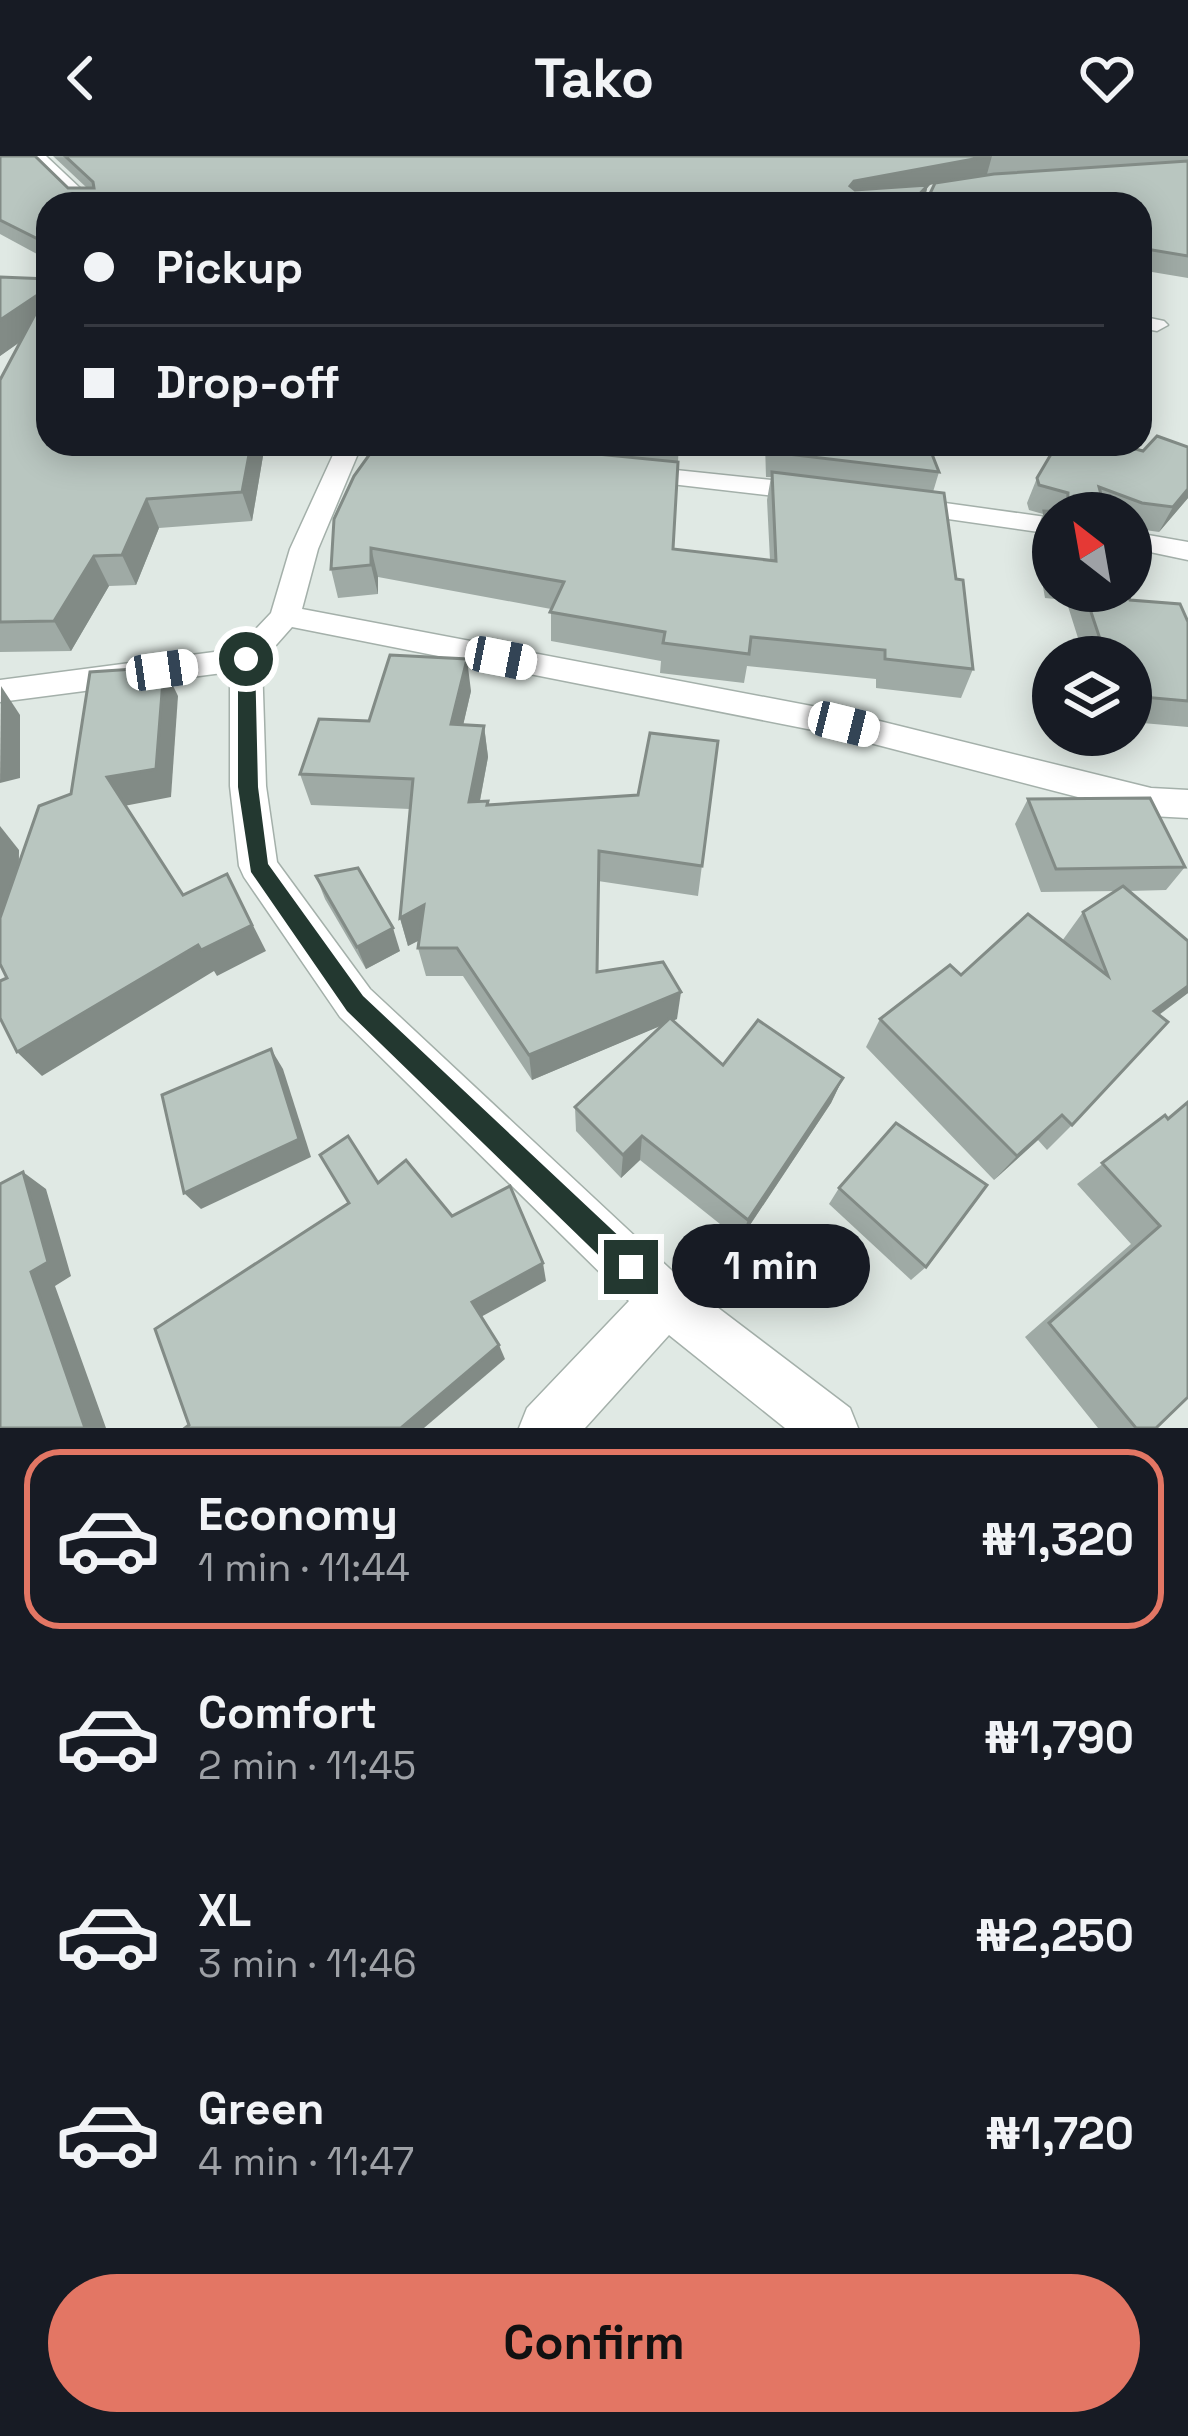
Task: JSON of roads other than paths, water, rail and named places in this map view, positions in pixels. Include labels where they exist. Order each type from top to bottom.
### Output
[{"type":"street","points":[[37,156],[75,192]]},
{"type":"street","points":[[0,691],[246,659],[285,616],[304,549],[345,456]]},
{"type":"street","points":[[517,456],[556,464]]},
{"type":"street","points":[[602,470],[1032,523]]},
{"type":"street","points":[[1152,544],[1188,551]]},
{"type":"street","points":[[285,616],[844,724],[1151,802],[1188,805]]},
{"type":"street","points":[[246,659],[248,787],[258,866],[355,1003],[665,1300],[830,1428]]},
{"type":"street","points":[[547,1428],[665,1300]]}]
